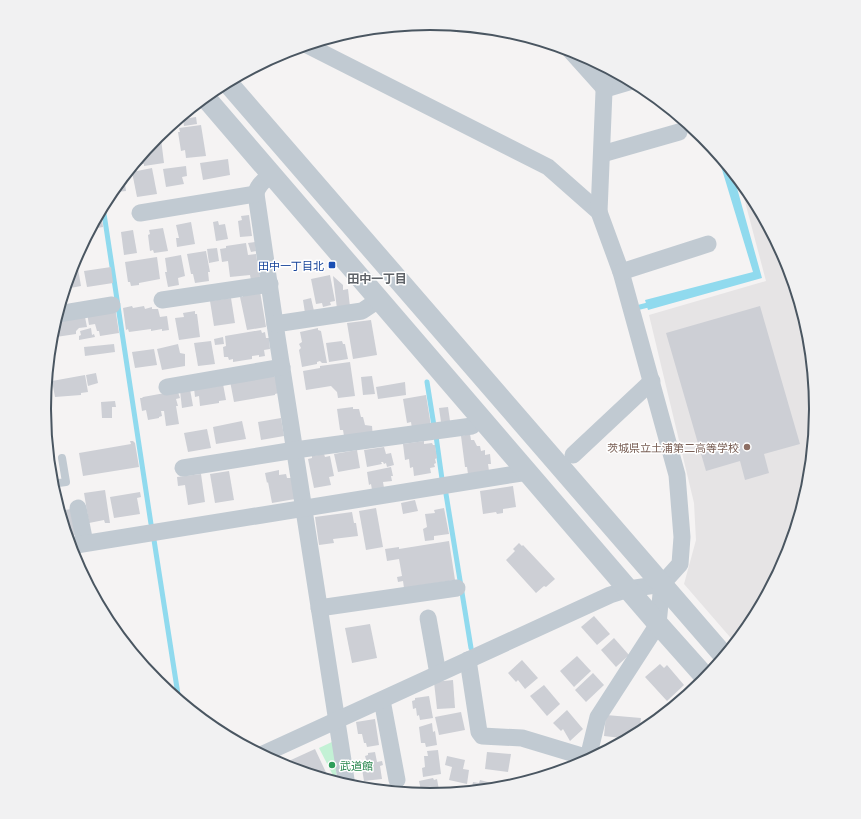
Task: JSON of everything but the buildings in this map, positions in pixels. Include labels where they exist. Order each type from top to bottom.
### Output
[{"type":"street","points":[[314,49],[548,167],[599,212]]},
{"type":"street","points":[[580,61],[605,89]]},
{"type":"street","points":[[589,754],[598,717],[658,624],[662,584],[680,564],[682,538],[677,475],[622,272],[599,212],[605,73]]},
{"type":"street","points":[[605,89],[624,83]]},
{"type":"street","points":[[231,87],[722,653]]},
{"type":"street","points":[[209,101],[703,674]]},
{"type":"street","points":[[602,154],[679,132]]},
{"type":"street","points":[[271,174],[261,184],[256,191],[256,194],[319,608],[347,780]]},
{"type":"street","points":[[140,214],[256,194]]},
{"type":"street","points":[[622,272],[708,244]]},
{"type":"street","points":[[162,300],[270,284]]},
{"type":"street","points":[[275,324],[362,311],[380,300]]},
{"type":"street","points":[[63,313],[112,305]]},
{"type":"street","points":[[167,387],[282,367]]},
{"type":"street","points":[[573,455],[652,381]]},
{"type":"street","points":[[183,468],[295,450],[472,426]]},
{"type":"street","points":[[78,508],[77,544],[528,472]]},
{"type":"street","points":[[267,752],[610,594],[629,589],[662,584]]},
{"type":"street","points":[[319,608],[457,588]]},
{"type":"street","points":[[428,618],[438,674]]},
{"type":"street","points":[[468,660],[479,732],[482,736],[522,738],[581,758]]},
{"type":"street","points":[[382,700],[397,780]]},
{"type":"lane","points":[[58,483],[66,482],[62,458]]},
{"type":"shaded area","name":"茨城県立土浦第二高等学校","points":[[743,195],[771,242],[790,288],[803,335],[807,360],[810,410],[807,459],[803,484],[790,531],[771,577],[733,640],[684,584],[696,540],[694,503],[649,315],[766,281]]},
{"type":"green space","name":"武道館","points":[[334,741],[337,777],[334,776],[319,748]]},
{"type":"water","points":[[720,164],[736,184],[762,278],[648,310],[645,300],[753,272]]},
{"type":"waterway","points":[[104,216],[151,524]]},
{"type":"waterway","points":[[640,307],[652,304]]},
{"type":"waterway","points":[[427,382],[434,426]]},
{"type":"waterway","points":[[436,436],[442,479]]},
{"type":"waterway","points":[[446,494],[471,648]]},
{"type":"waterway","points":[[154,540],[178,693]]},
{"type":"place","name":"田中一丁目北","points":[[332,265]]},
{"type":"place","name":"茨城県立土浦第二高等学校","points":[[747,447]]},
{"type":"place","name":"武道館","points":[[332,765]]},
{"type":"district","name":"田中一丁目","points":[[377,278]]}]
